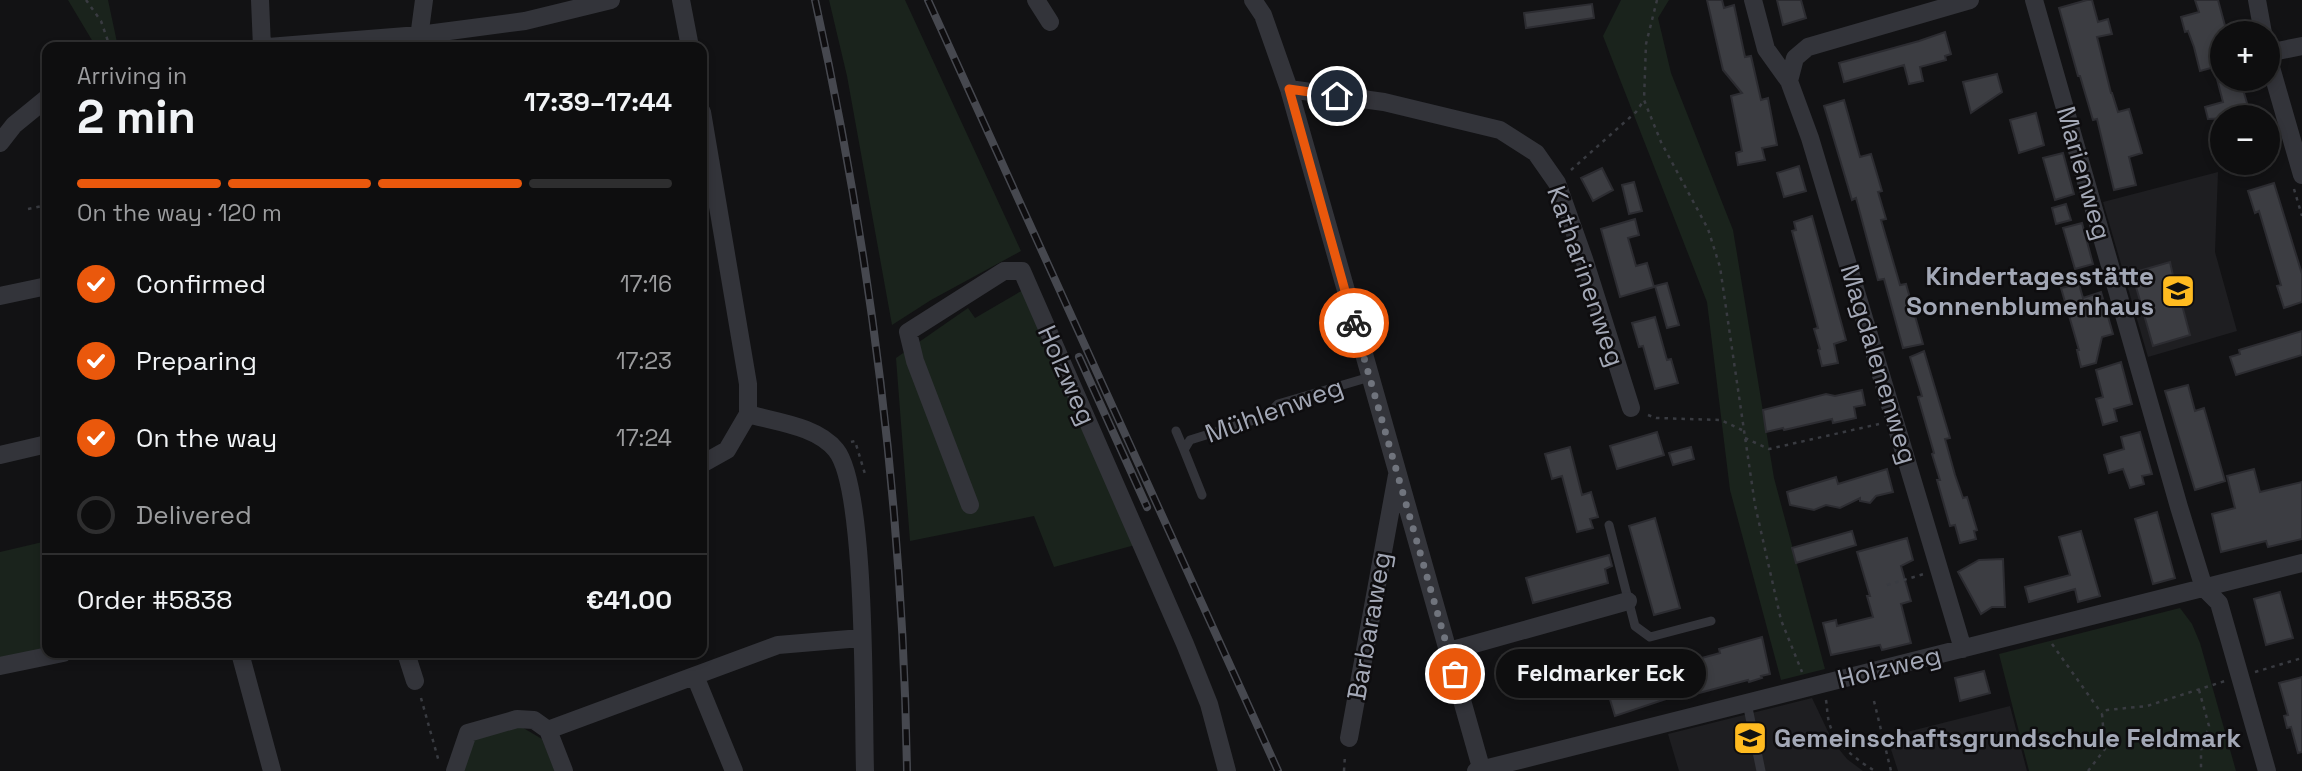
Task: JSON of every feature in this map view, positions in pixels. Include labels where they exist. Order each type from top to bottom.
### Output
[{"type":"street","points":[[260,0],[264,42]]},
{"type":"street","points":[[419,41],[424,0]]},
{"type":"street","points":[[393,42],[419,41],[525,22],[611,0]]},
{"type":"street","points":[[681,0],[689,42]]},
{"type":"street","points":[[1036,0],[1050,22]]},
{"type":"street","name":"Mühlenweg","points":[[1253,0],[1262,15],[1289,89],[1480,771]]},
{"type":"street","name":"Magdalenenweg","points":[[1753,0],[1766,49],[1789,81],[1811,138],[1962,649]]},
{"type":"street","points":[[1789,81],[1795,58],[1808,47],[1970,0]]},
{"type":"street","name":"Marienweg","points":[[2035,0],[2204,588],[2219,603],[2267,771]]},
{"type":"street","points":[[2257,0],[2261,21]]},
{"type":"street","points":[[2280,52],[2302,46]]},
{"type":"street","name":"Katharinenweg","points":[[1289,89],[1384,102],[1500,130],[1536,153],[1558,183],[1631,408]]},
{"type":"street","points":[[2278,91],[2302,175]]},
{"type":"street","points":[[0,143],[13,125],[42,101]]},
{"type":"street","points":[[707,142],[748,384],[748,414],[727,450],[707,461]]},
{"type":"street","name":"Holzweg","points":[[970,505],[915,361],[908,332],[1004,271],[1021,271],[1185,644],[1209,704],[1227,771]]},
{"type":"street","points":[[0,296],[42,287]]},
{"type":"street","points":[[748,414],[818,435],[841,457],[851,491],[856,539],[864,771]]},
{"type":"street","points":[[0,456],[42,445]]},
{"type":"street","name":"Barbaraweg","points":[[1349,738],[1398,472]]},
{"type":"street","name":"Holzweg","points":[[1480,771],[2302,563]]},
{"type":"street","points":[[1448,651],[1628,601]]},
{"type":"street","points":[[548,730],[778,645],[861,638]]},
{"type":"street","points":[[0,666],[42,657]]},
{"type":"street","points":[[241,658],[272,771]]},
{"type":"street","points":[[408,658],[415,681]]},
{"type":"street","points":[[695,676],[734,771]]},
{"type":"street","points":[[455,771],[468,733],[517,719],[534,720],[548,730],[564,771]]},
{"type":"lane","name":"Mühlenweg","points":[[1184,450],[1190,440],[1267,416],[1278,404],[1370,377]]},
{"type":"lane","name":"Mühlenweg","points":[[1176,432],[1202,495]]},
{"type":"lane","points":[[1609,525],[1635,626],[1650,637],[1711,621]]},
{"type":"lane","points":[[1747,703],[1761,771]]},
{"type":"path","points":[[86,0],[102,21],[108,42]]},
{"type":"path","points":[[1657,0],[1646,44],[1644,100],[1661,142],[1708,229],[1720,267],[1742,430],[1755,505],[1781,620],[1809,688],[1825,700],[1828,719],[1839,740],[1850,753],[1875,771]]},
{"type":"path","points":[[1558,183],[1636,111],[1644,100]]},
{"type":"path","points":[[28,209],[42,206]]},
{"type":"path","points":[[1631,408],[1656,418],[1721,420],[1742,430]]},
{"type":"path","points":[[1745,438],[1769,449],[1896,420]]},
{"type":"path","points":[[1886,585],[1940,569]]},
{"type":"path","points":[[2042,629],[2102,714],[2105,749],[2088,771]]},
{"type":"path","points":[[2102,714],[2107,710],[2147,706],[2302,658]]},
{"type":"path","points":[[415,681],[441,771]]},
{"type":"path","points":[[2199,689],[2209,726],[2201,750],[2201,771]]},
{"type":"path","points":[[1874,701],[1891,771]]},
{"type":"shaded area","points":[[68,0],[108,0],[117,42],[93,42]]},
{"type":"shaded area","points":[[829,0],[905,0],[1021,251],[931,300],[892,325],[847,76]]},
{"type":"shaded area","points":[[1621,0],[1669,0],[1658,18],[1671,73],[1733,230],[1774,478],[1825,669],[1781,680],[1730,490],[1707,302],[1603,36]]},
{"type":"shaded area","name":"Kindertagesstätte Sonnenblumenhaus","points":[[2210,174],[2218,175],[2215,252],[2237,331],[2148,357],[2103,202]]},
{"type":"shaded area","points":[[1023,290],[1135,545],[1054,567],[1034,516],[910,541],[896,358],[968,308],[975,318]]},
{"type":"shaded area","points":[[42,542],[42,653],[0,662],[0,552]]},
{"type":"shaded area","points":[[2180,608],[2192,624],[2200,643],[2236,771],[2029,771],[1999,654]]},
{"type":"shaded area","name":"Gemeinschaftsgrundschule Feldmark","points":[[1812,698],[1833,742],[1847,759],[1863,771],[1679,771],[1668,734]]},
{"type":"shaded area","points":[[2010,706],[2027,771],[1898,771],[1887,737]]},
{"type":"shaded area","points":[[520,726],[542,739],[555,771],[459,771],[472,738]]},
{"type":"building","points":[[1707,0],[1722,0],[1724,8],[1734,5],[1745,57],[1751,56],[1761,100],[1768,98],[1777,145],[1762,148],[1765,160],[1738,165],[1736,153],[1742,151],[1731,96],[1742,93],[1723,70]]},
{"type":"building","points":[[1777,0],[1801,0],[1806,18],[1783,25]]},
{"type":"building","points":[[2092,0],[2098,22],[2108,19],[2112,34],[2097,37],[2111,93],[2118,112],[2129,109],[2142,153],[2129,157],[2136,185],[2114,190],[2097,119],[2093,120],[2059,8]]},
{"type":"building","points":[[2195,0],[2218,0],[2224,21],[2210,21],[2210,68],[2200,71],[2194,47],[2188,31],[2185,32],[2181,17],[2199,12]]},
{"type":"building","points":[[1592,4],[1594,18],[1526,28],[1524,13]]},
{"type":"building","points":[[1945,32],[1951,54],[1945,56],[1946,60],[1920,67],[1923,81],[1909,84],[1904,65],[1844,82],[1839,63]]},
{"type":"building","points":[[1997,74],[2002,92],[1971,113],[1963,82]]},
{"type":"building","points":[[2220,91],[2243,91],[2248,105],[2212,105],[2223,102]]},
{"type":"building","points":[[1844,100],[1860,157],[1871,154],[1882,191],[1878,192],[1886,219],[1881,220],[1900,285],[1906,284],[1923,344],[1903,348],[1884,279],[1878,280],[1856,198],[1852,200],[1824,106]]},
{"type":"building","points":[[2210,106],[2210,119],[2208,119],[2205,107]]},
{"type":"building","points":[[2036,113],[2044,145],[2019,153],[2010,120]]},
{"type":"building","points":[[2063,153],[2074,194],[2055,200],[2043,158]]},
{"type":"building","points":[[1799,166],[1806,191],[1784,197],[1777,173]]},
{"type":"building","points":[[1602,168],[1613,190],[1593,201],[1581,178]]},
{"type":"building","points":[[1634,182],[1642,211],[1629,214],[1622,185]]},
{"type":"building","points":[[2274,183],[2302,274],[2302,302],[2284,308],[2277,286],[2281,285],[2259,211],[2255,213],[2248,191]]},
{"type":"building","points":[[2066,204],[2071,220],[2056,224],[2052,208]]},
{"type":"building","points":[[1812,216],[1846,340],[1834,344],[1838,363],[1822,366],[1814,329],[1818,328],[1792,231],[1796,230],[1794,222]]},
{"type":"building","points":[[1635,219],[1639,235],[1628,238],[1636,266],[1647,263],[1654,287],[1620,297],[1601,229]]},
{"type":"building","points":[[2082,223],[2093,264],[2075,269],[2063,228]]},
{"type":"building","points":[[2170,262],[2174,280],[2180,279],[2186,300],[2181,301],[2190,335],[2153,346],[2132,273]]},
{"type":"building","points":[[1667,283],[1679,325],[1667,328],[1655,286]]},
{"type":"building","points":[[2079,284],[2083,298],[2101,292],[2113,334],[2102,337],[2096,363],[2081,367],[2079,350],[2061,288]]},
{"type":"building","points":[[1655,317],[1667,360],[1671,359],[1678,383],[1655,389],[1643,346],[1639,347],[1632,323]]},
{"type":"building","points":[[2302,331],[2302,355],[2236,375],[2230,357],[2240,354],[2239,350]]},
{"type":"building","points":[[1924,351],[1950,438],[1945,439],[1955,475],[1963,498],[1967,497],[1977,530],[1974,531],[1976,539],[1960,543],[1955,525],[1950,526],[1937,480],[1940,480],[1932,454],[1934,453],[1918,397],[1922,396],[1910,357]]},
{"type":"building","points":[[2121,362],[2132,404],[2114,409],[2117,421],[2103,425],[2096,399],[2103,397],[2096,370]]},
{"type":"building","points":[[2188,385],[2195,411],[2204,408],[2225,481],[2195,490],[2165,391]]},
{"type":"building","points":[[1862,390],[1865,405],[1854,407],[1856,418],[1833,423],[1832,419],[1766,432],[1763,410],[1826,394],[1835,396]]},
{"type":"building","points":[[1657,432],[1664,455],[1617,469],[1610,446]]},
{"type":"building","points":[[2140,432],[2152,474],[2142,476],[2144,484],[2130,488],[2123,469],[2109,473],[2104,455],[2124,449],[2121,437]]},
{"type":"building","points":[[1570,447],[1582,495],[1591,492],[1598,517],[1590,519],[1593,528],[1577,532],[1562,476],[1552,479],[1545,454]]},
{"type":"building","points":[[1691,447],[1694,459],[1673,465],[1669,453]]},
{"type":"building","points":[[1887,469],[1893,492],[1876,496],[1870,503],[1860,501],[1860,498],[1840,508],[1826,505],[1814,510],[1790,505],[1787,492],[1836,477],[1838,484]]},
{"type":"building","points":[[2254,469],[2260,492],[2302,482],[2302,539],[2268,547],[2266,541],[2221,552],[2212,514],[2235,508],[2227,476]]},
{"type":"building","points":[[2157,512],[2175,578],[2153,584],[2135,519]]},
{"type":"building","points":[[1655,518],[1680,608],[1654,615],[1629,526]]},
{"type":"building","points":[[1852,531],[1856,545],[1796,563],[1792,548]]},
{"type":"building","points":[[2081,531],[2100,596],[2078,602],[2075,589],[2029,602],[2025,587],[2070,575],[2059,537]]},
{"type":"building","points":[[1907,538],[1913,560],[1901,566],[1911,601],[1901,604],[1911,643],[1882,650],[1880,645],[1831,655],[1823,623],[1836,620],[1837,626],[1873,617],[1867,596],[1870,596],[1857,552]]},
{"type":"building","points":[[1609,555],[1612,566],[1605,569],[1608,583],[1533,603],[1526,578]]},
{"type":"building","points":[[2003,559],[2005,607],[1992,607],[1981,614],[1958,572],[1979,560]]},
{"type":"building","points":[[2280,592],[2293,638],[2266,645],[2254,599]]},
{"type":"building","points":[[1762,637],[1770,674],[1749,682],[1748,680],[1688,696],[1687,692],[1615,716],[1605,683],[1648,671],[1647,667],[1666,667],[1665,662],[1679,658],[1680,664],[1720,653],[1719,649]]},
{"type":"building","points":[[1984,671],[1990,693],[1960,701],[1955,678]]},
{"type":"building","points":[[2302,677],[2302,752],[2298,753],[2291,727],[2287,728],[2284,716],[2288,715],[2279,683]]},
{"type":"railway","points":[[815,0],[852,191],[880,383],[899,576],[907,771]]},
{"type":"railway","points":[[928,0],[1278,771]]},
{"type":"railway","points":[[1079,357],[1147,507]]},
{"type":"way so far","points":[[1354,323],[1455,674]]},
{"type":"place","name":"Kindertagesstätte Sonnenblumenhaus","points":[[2178,291]]},
{"type":"place","name":"Feldmarker Eck","points":[[1455,674]]},
{"type":"place","name":"Gemeinschaftsgrundschule Feldmark","points":[[1750,738]]},
{"type":"route","points":[[1337,96],[1289,89],[1354,323]]}]
